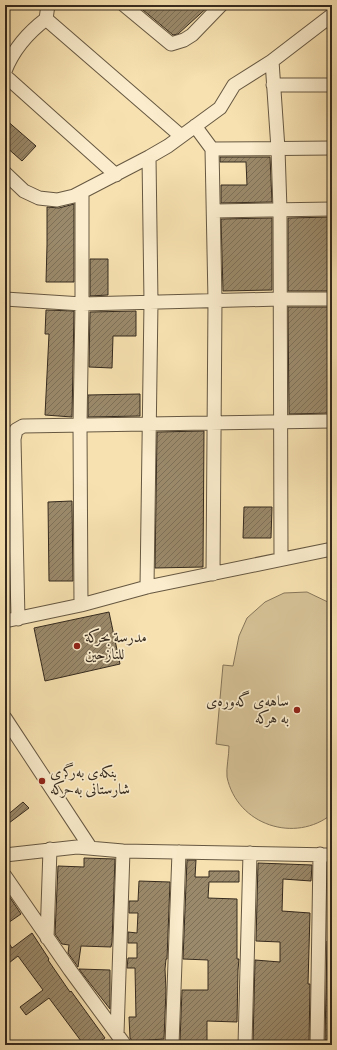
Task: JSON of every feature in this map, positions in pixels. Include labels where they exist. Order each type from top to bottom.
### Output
[{"type":"street","points":[[48,5],[46,19],[31,31],[14,54],[7,78],[116,175]]},
{"type":"street","points":[[124,5],[170,44],[184,40],[192,35],[221,5]]},
{"type":"street","points":[[5,173],[24,190],[39,198],[57,200],[74,196],[149,157],[181,136],[220,108],[234,85],[272,61],[332,14]]},
{"type":"street","points":[[46,19],[181,136]]},
{"type":"street","points":[[272,61],[278,149],[280,210],[281,558]]},
{"type":"street","points":[[273,85],[332,85]]},
{"type":"street","points":[[195,126],[212,149],[215,300],[213,574]]},
{"type":"street","points":[[212,149],[332,148]]},
{"type":"street","points":[[147,587],[151,302],[149,157]]},
{"type":"street","points":[[81,605],[80,425],[82,192]]},
{"type":"street","points":[[214,211],[332,209]]},
{"type":"street","points":[[5,298],[82,304],[215,300],[332,299]]},
{"type":"street","points":[[332,421],[23,426],[16,430],[14,438],[11,620],[81,605],[147,587],[213,574],[281,558],[332,549]]},
{"type":"street","points":[[5,718],[90,847]]},
{"type":"street","points":[[5,855],[90,847],[123,851],[326,855],[317,1045]]},
{"type":"street","points":[[47,938],[50,850]]},
{"type":"street","points":[[117,1034],[123,851]]},
{"type":"street","points":[[172,1045],[178,852]]},
{"type":"street","points":[[245,1045],[250,853]]},
{"type":"street","points":[[5,876],[47,938],[125,1045]]},
{"type":"shaded area","points":[[307,592],[332,604],[332,814],[317,823],[301,828],[285,828],[269,825],[255,818],[242,807],[233,794],[227,777],[229,746],[216,744],[223,665],[233,666],[239,636],[247,618],[265,602],[284,593]]},
{"type":"building","points":[[137,5],[210,5],[178,34],[173,35]]},
{"type":"building","points":[[5,119],[36,146],[22,161],[5,146]]},
{"type":"building","points":[[220,157],[270,157],[272,202],[221,203],[221,185],[247,185],[246,162],[220,162]]},
{"type":"building","points":[[74,204],[74,282],[46,282],[47,207],[59,208]]},
{"type":"building","points":[[332,217],[332,291],[288,291],[288,218]]},
{"type":"building","points":[[272,218],[272,290],[223,291],[221,219]]},
{"type":"building","points":[[90,259],[108,259],[108,295],[90,296]]},
{"type":"building","points":[[288,307],[332,307],[332,413],[289,414]]},
{"type":"building","points":[[46,310],[74,311],[72,417],[45,415],[49,334],[45,334]]},
{"type":"building","points":[[136,311],[136,336],[113,336],[112,368],[89,367],[90,312]]},
{"type":"building","points":[[140,394],[140,416],[88,417],[88,395]]},
{"type":"building","points":[[204,431],[203,567],[155,568],[157,432]]},
{"type":"building","points":[[72,501],[73,581],[49,581],[48,502]]},
{"type":"building","points":[[244,507],[272,507],[271,538],[243,538]]},
{"type":"building","name":"مدرسة بحركة للنازحين","points":[[109,612],[120,664],[45,681],[34,628]]},
{"type":"building","points":[[23,802],[29,808],[5,826],[5,817]]},
{"type":"building","points":[[84,858],[115,859],[112,942],[111,947],[81,946],[78,967],[68,953],[69,945],[62,944],[55,934],[58,866],[84,867]]},
{"type":"building","points":[[187,860],[196,860],[195,877],[209,877],[209,871],[239,871],[239,882],[209,882],[208,898],[237,899],[237,959],[239,959],[237,1022],[207,1021],[207,1042],[180,1041],[182,990],[208,990],[208,960],[183,959]]},
{"type":"building","points":[[258,863],[312,865],[311,881],[283,879],[282,911],[310,913],[308,984],[310,984],[309,1045],[253,1043],[255,960],[280,962],[280,942],[256,941]]},
{"type":"building","points":[[139,881],[170,882],[167,959],[165,969],[166,990],[164,1039],[132,1041],[130,1038],[129,1017],[136,1017],[135,968],[127,968],[128,958],[137,958],[137,943],[128,943],[128,932],[137,933],[138,913],[129,913],[129,901],[138,901]]},
{"type":"building","points":[[5,890],[21,914],[5,925]]},
{"type":"building","points":[[32,933],[70,992],[71,991],[105,1038],[95,1045],[84,1045],[49,998],[26,1015],[20,1007],[43,990],[18,956],[5,966],[5,937],[12,948]]},
{"type":"building","points":[[327,941],[332,941],[332,1041],[325,1040]]},
{"type":"building","points":[[79,969],[110,970],[110,1009],[85,977]]},
{"type":"place","name":"مدرسة بحركة للنازحين","points":[[77,646]]},
{"type":"place","name":"ساهه‌ی گه‌وره‌ی به هركه‌","points":[[297,710]]},
{"type":"place","name":"بنکەی بەرگری شارستانی بەحرکە","points":[[42,781]]}]
